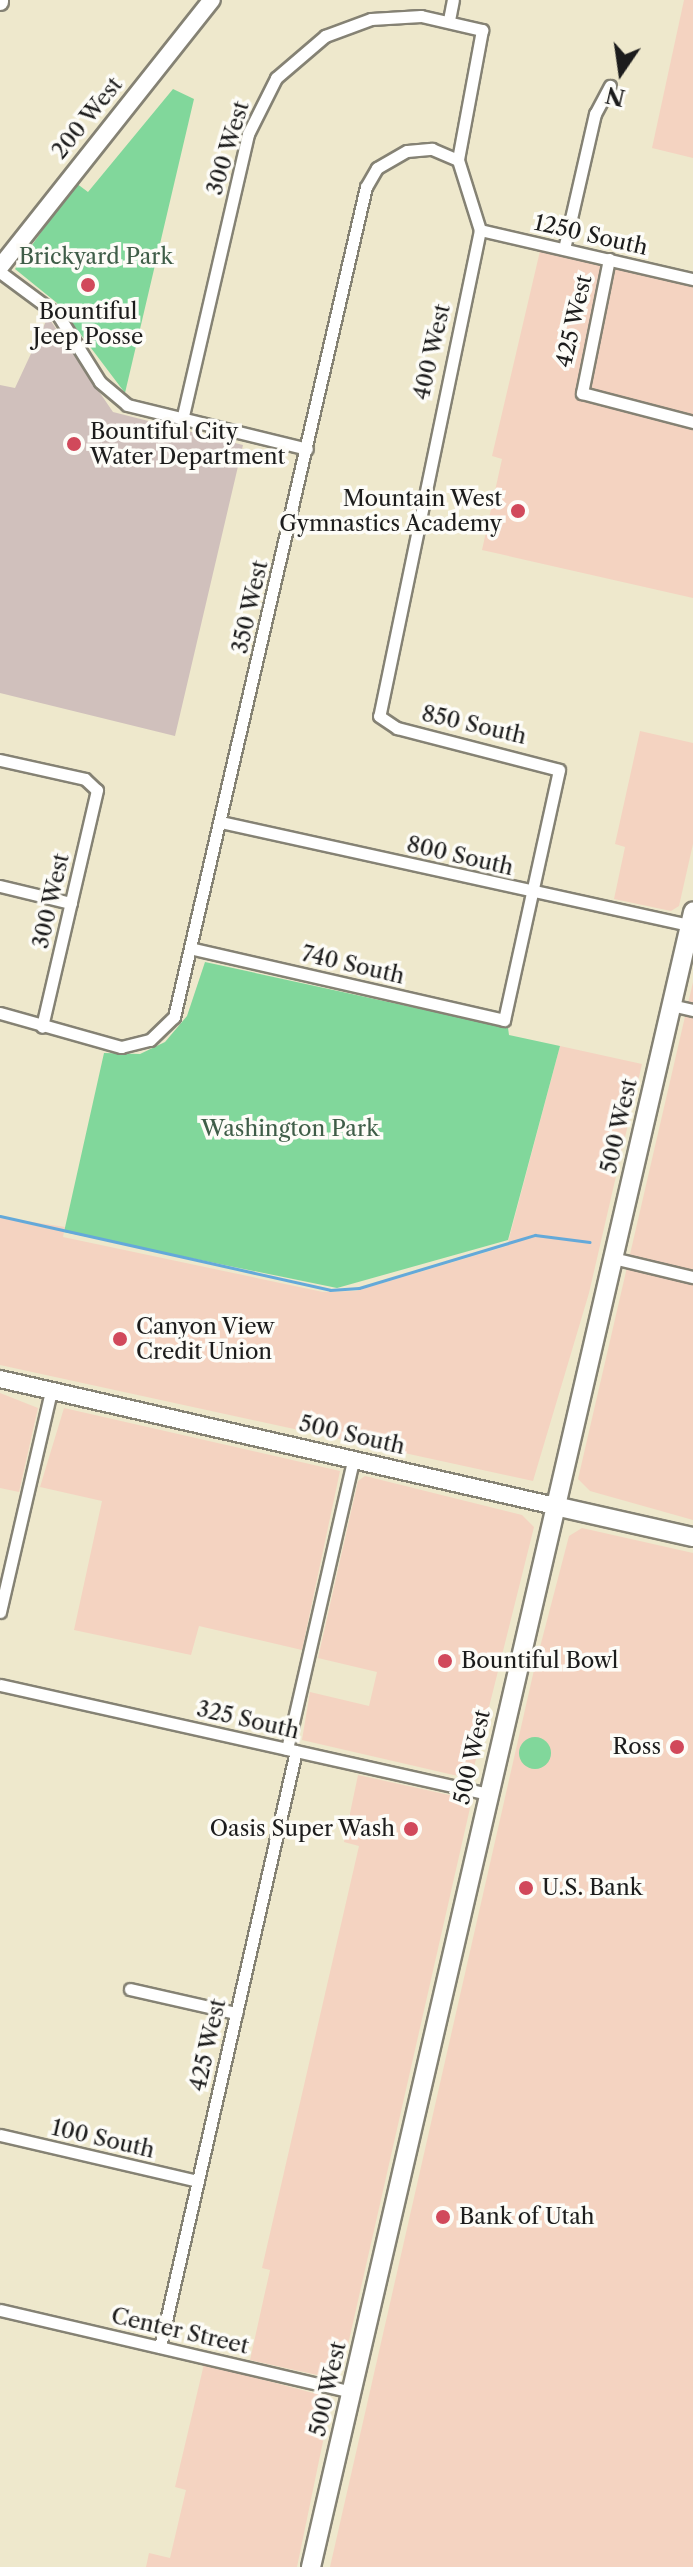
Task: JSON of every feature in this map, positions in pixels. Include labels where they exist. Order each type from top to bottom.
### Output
[{"type":"main road","name":"200 West","points":[[0,270],[212,0]]},
{"type":"main road","name":"500 West","points":[[311,2567],[692,918]]},
{"type":"main road","name":"500 South","points":[[0,1379],[693,1537]]},
{"type":"street","points":[[449,20],[453,0]]},
{"type":"street","name":"300 West","points":[[182,420],[248,134],[276,78],[347,26],[395,15],[449,20]]},
{"type":"street","name":"400 West","points":[[380,721],[480,230],[458,160],[484,33],[449,20]]},
{"type":"street","name":"425 West","points":[[564,249],[595,114],[610,86]]},
{"type":"street","name":"350 West","points":[[42,1027],[113,1047],[150,1040],[174,1017],[193,949],[369,179],[407,151],[432,149],[458,160]]},
{"type":"street","name":"1250 South","points":[[480,230],[693,279]]},
{"type":"street","name":"425 West","points":[[609,259],[582,393],[693,422]]},
{"type":"street","points":[[0,270],[58,315],[116,399],[182,420],[307,449]]},
{"type":"street","name":"850 South","points":[[380,721],[559,770],[534,892]]},
{"type":"street","name":"300 West","points":[[0,760],[96,785],[42,1027]]},
{"type":"street","name":"800 South","points":[[221,822],[534,892],[692,918]]},
{"type":"street","points":[[0,886],[71,903]]},
{"type":"street","name":"740 South","points":[[193,949],[504,1020],[534,892]]},
{"type":"street","points":[[671,1005],[693,1010]]},
{"type":"street","points":[[0,1013],[42,1027]]},
{"type":"street","points":[[613,1258],[693,1277]]},
{"type":"street","points":[[0,1612],[51,1391]]},
{"type":"street","name":"425 West","points":[[160,2347],[236,2013],[353,1460]]},
{"type":"street","name":"325 South","points":[[0,1685],[488,1794]]},
{"type":"street","points":[[130,1989],[236,2013]]},
{"type":"street","name":"100 South","points":[[0,2135],[198,2181]]},
{"type":"street","name":"Center Street","points":[[0,2310],[352,2392]]},
{"type":"shaded area","points":[[684,0],[693,0],[693,158],[652,148]]},
{"type":"shaded area","points":[[540,251],[693,286],[693,598],[482,550],[502,459],[492,456]]},
{"type":"shaded area","points":[[48,317],[113,412],[243,445],[175,736],[0,693],[0,385],[15,388]]},
{"type":"shaded area","points":[[640,731],[693,743],[693,844],[679,906],[671,911],[614,899],[625,847],[615,844]]},
{"type":"shaded area","points":[[693,982],[693,1520],[590,1491],[578,1479]]},
{"type":"shaded area","points":[[560,1046],[642,1064],[589,1293],[533,1481],[0,1365],[0,1217],[65,1227],[63,1237],[323,1292],[356,1291],[507,1246]]},
{"type":"shaded area","points":[[0,1393],[38,1408],[19,1492],[0,1488]]},
{"type":"shaded area","points":[[64,1408],[340,1471],[302,1650],[199,1626],[191,1655],[74,1630],[102,1501],[40,1487]]},
{"type":"shaded area","points":[[365,1476],[522,1515],[534,1527],[471,1779],[302,1740],[310,1692],[369,1706],[377,1672],[318,1658],[358,1481]]},
{"type":"shaded area","points":[[582,1528],[693,1553],[693,2567],[330,2567],[534,1670],[569,1536]]},
{"type":"shaded area","points":[[358,1775],[463,1798],[470,1808],[342,2371],[331,2378],[250,2360],[270,2270],[262,2268],[359,1846],[344,1842]]},
{"type":"shaded area","points":[[204,2364],[332,2398],[297,2567],[146,2567],[149,2553],[170,2558],[186,2490],[175,2487]]},
{"type":"green space","name":"Brickyard Park","points":[[173,89],[194,99],[125,393],[57,303],[15,269],[76,183],[88,192]]},
{"type":"green space","name":"Washington Park","points":[[205,962],[508,1028],[509,1035],[560,1046],[508,1240],[337,1288],[64,1232],[104,1053],[140,1054],[165,1042],[187,1016]]},
{"type":"green space","points":[[535,1737],[547,1741],[551,1753],[547,1765],[535,1769],[523,1765],[519,1753],[523,1741]]},
{"type":"waterway","points":[[0,1216],[330,1290],[359,1288],[535,1235],[590,1242]]},
{"type":"place","name":"Bountiful Jeep Posse","points":[[88,285]]},
{"type":"place","name":"Bountiful City Water Department","points":[[74,444]]},
{"type":"place","name":"Mountain West Gymnastics Academy","points":[[518,511]]},
{"type":"place","name":"Canyon View Credit Union","points":[[120,1339]]},
{"type":"place","name":"Bountiful Bowl","points":[[445,1661]]},
{"type":"place","name":"Ross","points":[[677,1747]]},
{"type":"place","name":"Oasis Super Wash","points":[[411,1829]]},
{"type":"place","name":"U.S. Bank","points":[[526,1888]]},
{"type":"place","name":"Bank of Utah","points":[[443,2217]]}]
